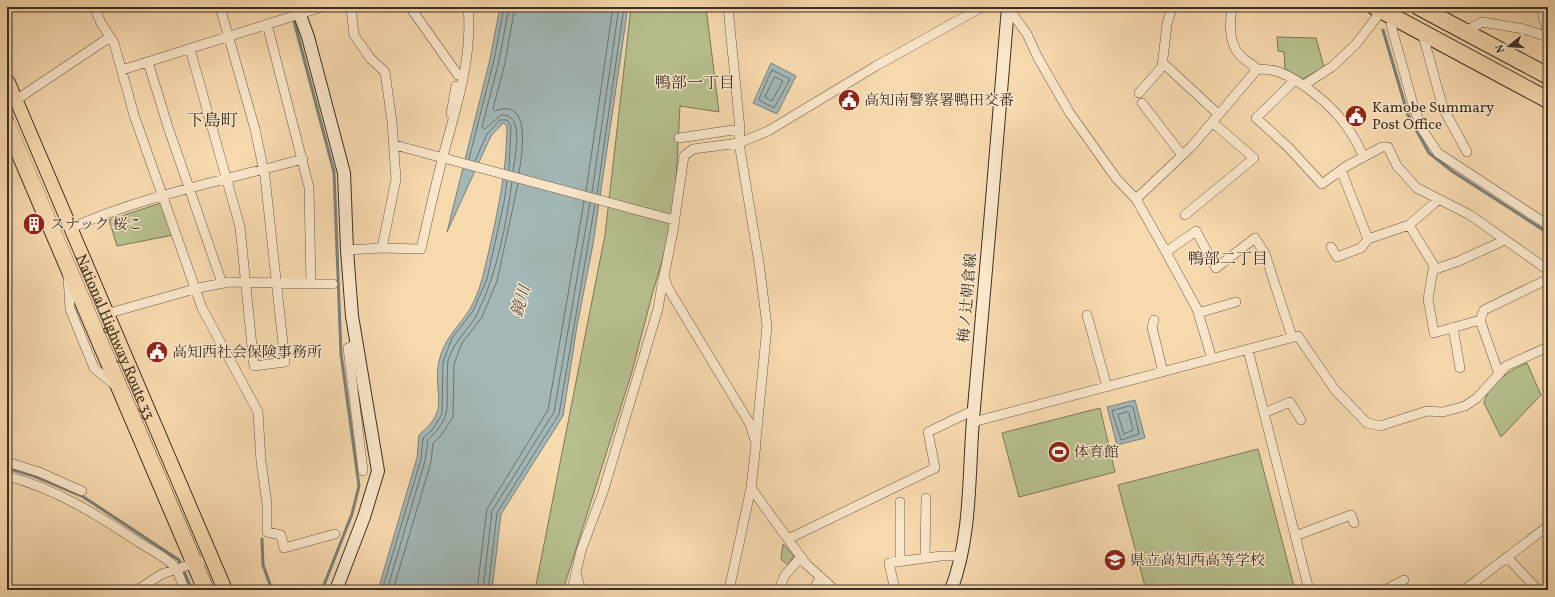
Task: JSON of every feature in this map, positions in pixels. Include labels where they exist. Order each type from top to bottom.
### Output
[{"type":"highway","points":[[1419,7],[1548,76]]},
{"type":"highway","points":[[1378,9],[1548,100]]},
{"type":"highway","name":"National Highway Route 33","points":[[7,83],[11,103],[69,228],[224,590]]},
{"type":"highway","name":"National Highway Route 33","points":[[7,124],[121,389],[183,567],[206,590]]},
{"type":"street","points":[[94,7],[101,23],[114,43],[134,115],[206,314],[258,412],[261,461],[267,504],[266,532],[281,535],[284,548],[335,534]]},
{"type":"street","points":[[190,49],[240,227],[254,366],[285,362],[264,170],[255,129],[230,36],[220,7]]},
{"type":"street","points":[[122,70],[286,18],[298,12],[322,7]]},
{"type":"street","points":[[351,7],[354,35],[370,58],[385,72],[394,145],[396,179],[382,248]]},
{"type":"street","points":[[410,7],[458,75]]},
{"type":"street","points":[[347,250],[382,248],[421,249],[443,157],[458,103],[470,39],[468,7]]},
{"type":"street","points":[[728,7],[740,129],[739,143],[759,263],[767,326],[751,488],[729,590]]},
{"type":"street","points":[[572,590],[576,571],[603,492],[656,316],[674,220],[681,166],[686,153],[693,149],[739,143],[768,131],[876,66],[982,7]]},
{"type":"street","points":[[1139,93],[1159,71],[1163,63],[1167,24],[1172,7]]},
{"type":"street","points":[[1136,198],[1182,155],[1248,83],[1254,73],[1254,67],[1241,57],[1233,43],[1230,30],[1232,7]]},
{"type":"street","points":[[1540,7],[1548,36]]},
{"type":"street","points":[[1008,8],[1027,34],[1037,56],[1069,112],[1116,178],[1136,198],[1198,313],[1212,359]]},
{"type":"street","name":"梅ノ辻朝倉線","points":[[951,590],[957,574],[966,518],[1008,8]]},
{"type":"street","points":[[1304,85],[1333,66],[1356,44],[1378,9]]},
{"type":"street","points":[[298,12],[336,138],[344,173],[347,250],[352,316],[378,470],[364,517],[336,590]]},
{"type":"street","points":[[1465,32],[1482,22],[1524,28],[1548,36]]},
{"type":"street","points":[[267,24],[309,187],[311,284]]},
{"type":"street","points":[[1391,25],[1414,108],[1422,128],[1438,153],[1548,225]]},
{"type":"street","points":[[1422,32],[1443,108],[1467,152]]},
{"type":"street","points":[[11,103],[110,37]]},
{"type":"street","points":[[148,62],[189,190],[222,283]]},
{"type":"street","points":[[449,134],[452,103],[458,75],[465,63]]},
{"type":"street","points":[[1163,63],[1218,114]]},
{"type":"street","points":[[1254,69],[1266,69],[1279,72],[1304,85],[1330,108],[1348,129],[1364,157]]},
{"type":"street","points":[[1295,80],[1256,118],[1288,147],[1322,184],[1340,170],[1382,147],[1388,147],[1397,166],[1417,188],[1470,215],[1548,270]]},
{"type":"street","points":[[1142,103],[1182,155]]},
{"type":"street","points":[[1186,214],[1254,158],[1212,122]]},
{"type":"street","points":[[679,138],[740,129]]},
{"type":"street","points":[[394,145],[674,220]]},
{"type":"street","points":[[69,228],[96,217],[163,197],[303,159]]},
{"type":"street","points":[[1340,170],[1368,239]]},
{"type":"street","points":[[1331,247],[1337,257],[1361,248],[1368,239],[1409,225],[1439,199]]},
{"type":"street","points":[[1409,225],[1436,269]]},
{"type":"street","points":[[1166,252],[1196,231],[1216,268],[1255,238],[1265,254],[1292,338]]},
{"type":"street","points":[[1480,320],[1434,333],[1428,299],[1431,275],[1436,269],[1459,262],[1505,240]]},
{"type":"street","points":[[664,276],[668,288],[750,424],[756,444]]},
{"type":"street","points":[[1499,374],[1480,320],[1484,310],[1548,279]]},
{"type":"street","points":[[106,314],[222,283],[246,282],[276,284],[333,284]]},
{"type":"street","points":[[1198,313],[1236,302]]},
{"type":"street","points":[[1087,315],[1107,387]]},
{"type":"street","points":[[1154,320],[1152,327],[1163,372]]},
{"type":"street","points":[[1453,327],[1460,368]]},
{"type":"street","points":[[973,422],[1298,336],[1335,390],[1367,423],[1373,426],[1380,426],[1427,411],[1443,412],[1465,406],[1477,398],[1506,366],[1548,347]]},
{"type":"street","points":[[356,344],[348,348],[363,471]]},
{"type":"street","points":[[1248,350],[1309,590]]},
{"type":"street","points":[[1264,413],[1290,402],[1301,420]]},
{"type":"street","points":[[788,539],[935,468],[928,432],[974,410]]},
{"type":"street","points":[[7,462],[39,472],[79,497],[168,561],[183,567]]},
{"type":"street","points":[[7,476],[79,497]]},
{"type":"street","points":[[751,488],[801,557],[835,590]]},
{"type":"street","points":[[925,558],[926,498]]},
{"type":"street","points":[[900,502],[900,562]]},
{"type":"street","points":[[1295,536],[1351,515],[1354,523]]},
{"type":"street","points":[[1464,590],[1507,556],[1548,527]]},
{"type":"street","points":[[895,590],[889,563],[925,558],[960,556]]},
{"type":"street","points":[[1507,556],[1538,590]]},
{"type":"street","points":[[779,590],[785,575],[801,557]]},
{"type":"street","points":[[137,590],[162,574],[210,558]]},
{"type":"street","points":[[183,567],[185,590]]},
{"type":"street","points":[[576,571],[581,590]]},
{"type":"street","points":[[813,590],[821,578]]},
{"type":"street","points":[[1386,590],[1404,580]]},
{"type":"green space","points":[[631,7],[706,7],[719,112],[680,106],[674,220],[631,375],[563,590],[535,590],[605,235]]},
{"type":"green space","points":[[1277,37],[1316,38],[1324,67],[1303,79],[1285,69],[1284,52],[1278,51]]},
{"type":"green space","points":[[161,203],[173,235],[117,246],[109,220]]},
{"type":"green space","points":[[1527,363],[1541,395],[1501,437],[1484,403],[1486,396],[1501,378]]},
{"type":"green space","name":"体育館","points":[[1100,408],[1115,472],[1019,497],[1002,433]]},
{"type":"green space","points":[[1258,449],[1295,590],[1146,590],[1118,485]]},
{"type":"green space","points":[[783,544],[794,556],[788,565],[781,559]]},
{"type":"water","name":"鏡川","points":[[500,7],[628,7],[593,244],[577,326],[563,416],[501,514],[492,590],[378,590],[417,458],[419,435],[435,417],[438,408],[439,400],[437,373],[441,353],[448,339],[474,302],[480,286],[496,216],[506,156],[507,126],[503,123],[491,136],[447,232],[490,59]]},
{"type":"water","points":[[771,63],[796,76],[777,114],[753,103]]},
{"type":"water","points":[[1135,400],[1145,438],[1117,445],[1107,407]]},
{"type":"waterway","points":[[288,7],[294,21],[334,172],[341,354],[359,486],[352,514],[322,590]]},
{"type":"waterway","points":[[1383,30],[1408,115],[1429,153],[1452,171],[1548,233]]},
{"type":"waterway","points":[[7,468],[34,476],[82,496],[179,560],[192,590]]},
{"type":"waterway","points":[[262,539],[263,565],[272,590]]},
{"type":"tram line","points":[[7,96],[217,590]]},
{"type":"place","name":"高知南警察署鴨田交番","points":[[849,100]]},
{"type":"place","name":"Kamobe Summary Post Office","points":[[1356,116]]},
{"type":"place","name":"スナック 桜こ","points":[[34,224]]},
{"type":"place","name":"高知西社会保険事務所","points":[[157,352]]},
{"type":"place","name":"体育館","points":[[1059,452]]},
{"type":"place","name":"県立高知西高等学校","points":[[1115,560]]},
{"type":"district","name":"鴨部一丁目","points":[[695,82]]},
{"type":"district","name":"下島町","points":[[212,120]]},
{"type":"district","name":"鴨部二丁目","points":[[1228,258]]}]
